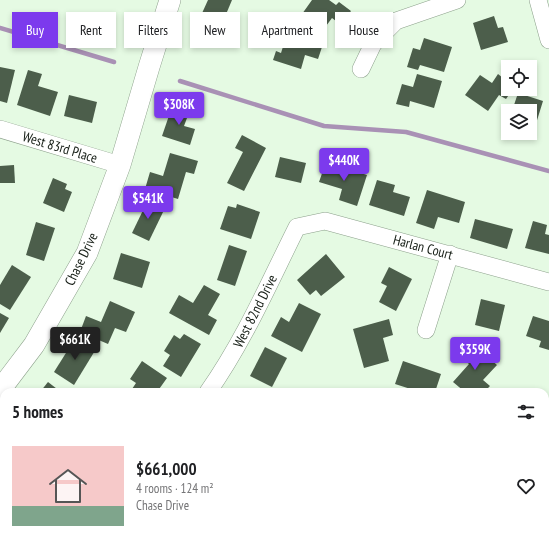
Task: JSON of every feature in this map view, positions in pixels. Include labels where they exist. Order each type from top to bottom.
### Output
[{"type":"street","name":"Chase Drive","points":[[2,388],[34,345],[87,253],[120,165],[170,0]]},
{"type":"street","points":[[361,69],[372,44],[396,20],[457,0]]},
{"type":"street","points":[[538,0],[549,40]]},
{"type":"street","name":"West 83rd Place","points":[[0,129],[120,165]]},
{"type":"street","name":"Harlan Court","points":[[297,227],[325,221],[549,282]]},
{"type":"street","name":"West 82nd Drive","points":[[211,388],[249,324],[297,227]]},
{"type":"street","points":[[426,330],[450,254]]},
{"type":"building","points":[[208,0],[232,0],[227,12],[203,12]]},
{"type":"building","points":[[312,0],[329,0],[336,5],[339,2],[351,11],[335,12],[335,20],[332,18],[327,25],[327,12],[303,12]]},
{"type":"building","points":[[494,16],[498,28],[503,27],[508,42],[481,50],[473,23]]},
{"type":"building","points":[[424,38],[452,47],[444,72],[420,65],[418,70],[407,67],[413,48],[420,50]]},
{"type":"building","points":[[283,48],[322,48],[318,59],[305,55],[301,69],[273,60],[276,51],[281,53]]},
{"type":"building","points":[[0,67],[15,70],[7,103],[0,101]]},
{"type":"building","points":[[28,70],[42,74],[38,86],[58,92],[50,116],[17,105]]},
{"type":"building","points":[[417,74],[442,81],[434,108],[410,101],[409,107],[396,104],[402,84],[413,87]]},
{"type":"building","points":[[498,74],[501,76],[501,96],[508,96],[506,99],[499,95],[488,111],[465,95],[480,75],[492,83]]},
{"type":"building","points":[[69,95],[97,102],[92,123],[64,116]]},
{"type":"building","points":[[517,96],[527,96],[543,101],[537,120],[537,104],[514,104]]},
{"type":"building","points":[[173,104],[190,110],[184,126],[195,129],[190,145],[162,136]]},
{"type":"building","points":[[242,135],[266,148],[244,191],[227,183],[243,152],[235,148]]},
{"type":"building","points":[[170,153],[198,161],[194,174],[186,172],[178,199],[145,189],[150,172],[163,176]]},
{"type":"building","points":[[280,157],[306,163],[301,183],[275,177]]},
{"type":"building","points":[[326,162],[367,175],[357,206],[339,200],[342,189],[319,182]]},
{"type":"building","points":[[14,165],[15,183],[0,183],[0,166]]},
{"type":"building","points":[[53,178],[67,184],[65,189],[72,192],[64,212],[43,203]]},
{"type":"building","points":[[377,180],[395,185],[393,192],[410,197],[404,216],[369,205]]},
{"type":"building","points":[[427,190],[465,202],[459,223],[438,217],[434,229],[416,223]]},
{"type":"building","points":[[148,200],[165,208],[149,241],[132,233]]},
{"type":"building","points":[[237,204],[260,212],[251,239],[220,229],[228,206],[236,208]]},
{"type":"building","points":[[475,219],[513,229],[507,249],[470,238]]},
{"type":"building","points":[[533,221],[547,225],[545,234],[549,235],[549,254],[525,248]]},
{"type":"building","points":[[36,222],[55,228],[44,261],[26,255]]},
{"type":"building","points":[[229,245],[247,251],[235,286],[217,280]]},
{"type":"building","points":[[121,253],[150,262],[142,288],[113,279]]},
{"type":"building","points":[[326,254],[345,277],[321,296],[316,290],[310,295],[297,280]]},
{"type":"building","points":[[12,265],[31,277],[10,310],[0,304],[0,285]]},
{"type":"building","points":[[389,267],[412,279],[396,311],[379,302],[387,286],[381,283]]},
{"type":"building","points":[[204,285],[220,294],[208,315],[217,320],[209,335],[169,313],[179,295],[193,303]]},
{"type":"building","points":[[481,299],[505,305],[499,331],[475,325]]},
{"type":"building","points":[[110,301],[135,312],[126,332],[115,328],[108,344],[80,332],[86,316],[101,322]]},
{"type":"building","points":[[299,303],[321,314],[302,352],[271,336],[281,317],[289,322]]},
{"type":"building","points":[[0,313],[9,318],[0,333]]},
{"type":"building","points":[[533,316],[549,321],[549,350],[539,347],[541,341],[526,336]]},
{"type":"building","points":[[389,319],[393,335],[383,338],[389,361],[364,368],[353,329]]},
{"type":"building","points":[[184,334],[201,344],[181,377],[163,366],[170,355],[164,351],[174,335],[180,339]]},
{"type":"building","points":[[76,337],[96,349],[74,385],[54,372]]},
{"type":"building","points":[[471,343],[497,365],[483,380],[490,386],[488,388],[460,388],[453,382],[469,364],[460,356]]},
{"type":"building","points":[[265,347],[287,358],[272,387],[250,376]]},
{"type":"building","points":[[142,361],[167,378],[160,388],[133,388],[136,383],[130,379]]},
{"type":"building","points":[[403,361],[441,374],[436,388],[408,388],[395,384]]},
{"type":"building","points":[[48,382],[56,388],[43,388]]},
{"type":"waterway","points":[[0,28],[114,62]]},
{"type":"waterway","points":[[180,81],[324,126],[406,132],[549,171]]}]
